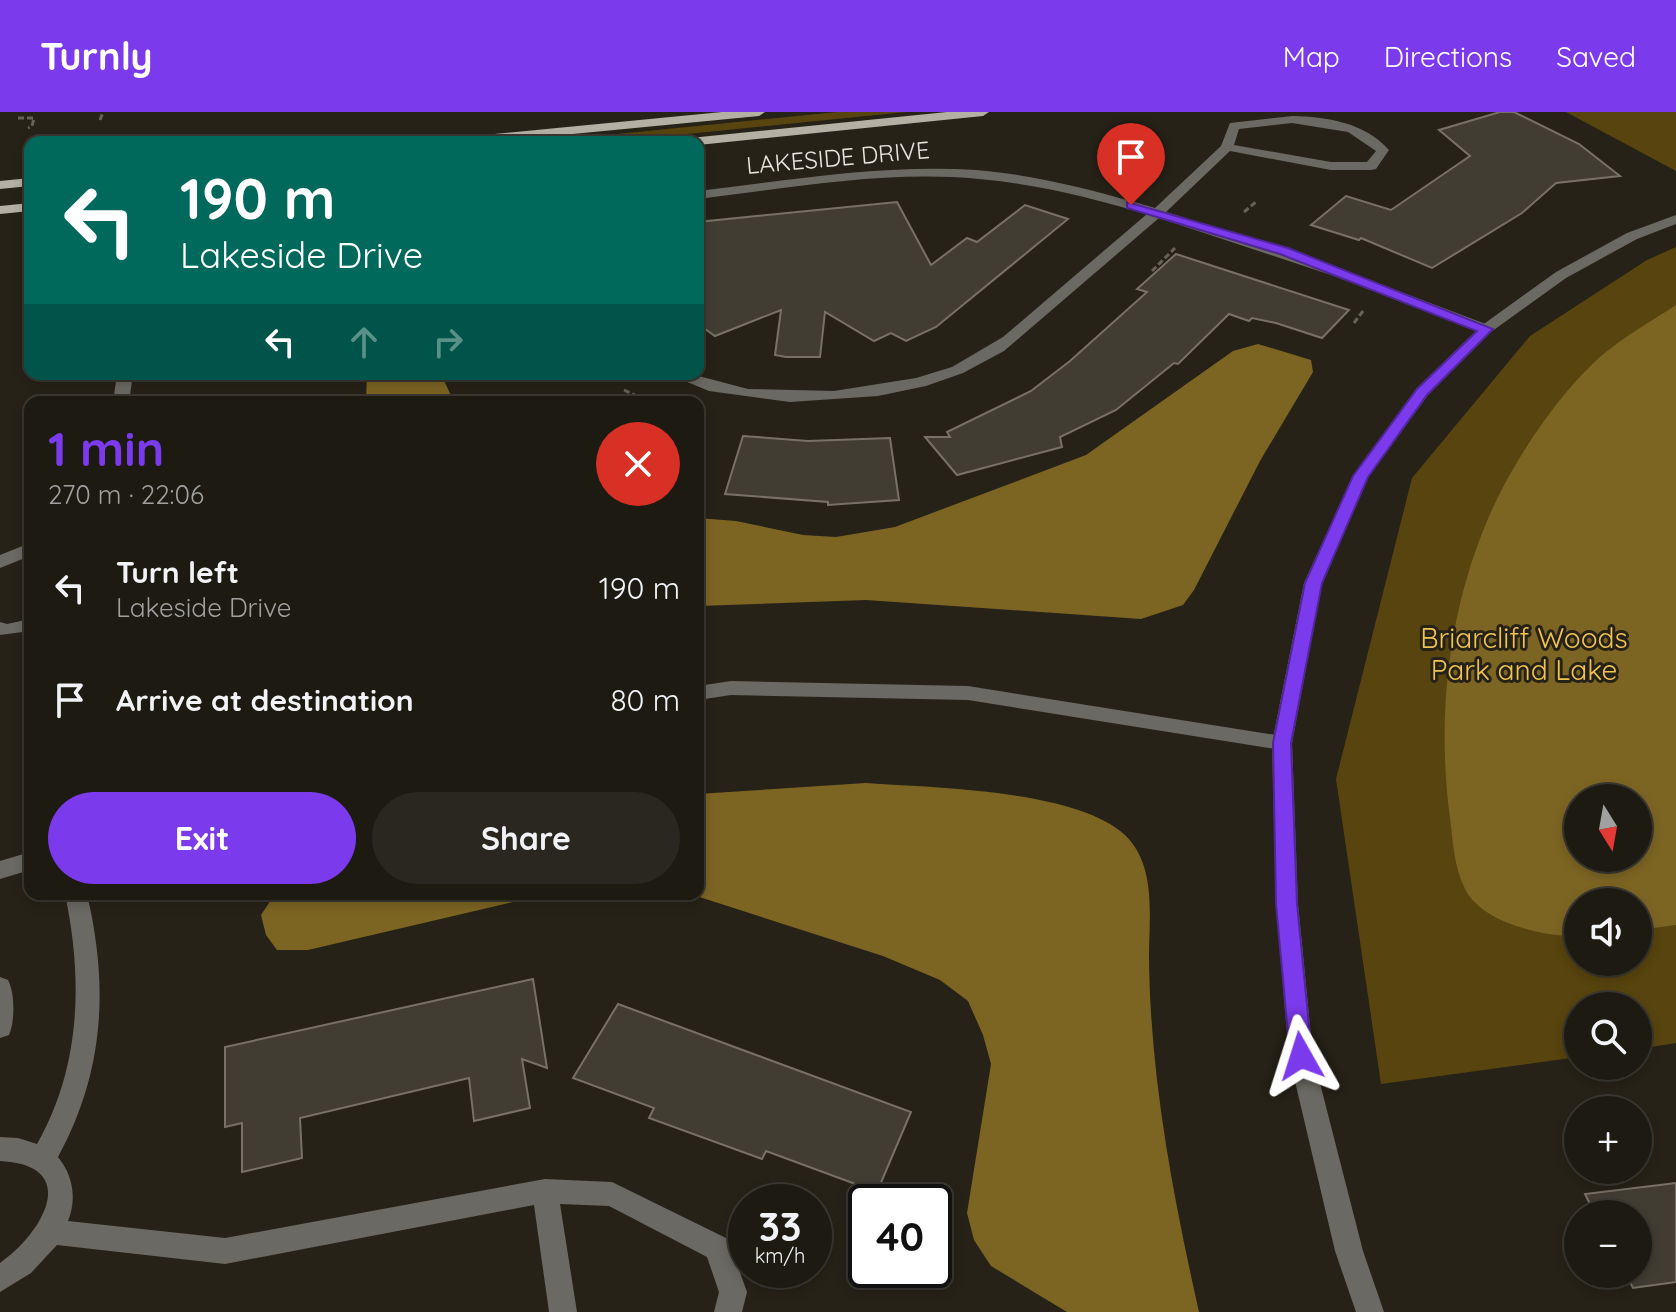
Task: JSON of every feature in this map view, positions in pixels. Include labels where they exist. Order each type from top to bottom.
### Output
[{"type":"main road","points":[[514,136],[759,112]]},
{"type":"main road","points":[[704,141],[983,112]]},
{"type":"main road","points":[[0,185],[24,183]]},
{"type":"main road","points":[[0,210],[24,208]]},
{"type":"street","points":[[688,380],[762,395],[843,397],[923,383],[988,355],[1156,212],[1227,147],[1234,126],[1259,120],[1297,119],[1342,126],[1372,137],[1383,150],[1371,166],[1331,166],[1227,147]]},
{"type":"street","name":"LAKESIDE DRIVE","points":[[704,194],[883,174],[948,173],[1021,179],[1080,191],[1284,251],[1486,329]]},
{"type":"street","points":[[1370,1312],[1349,1251],[1301,1056],[1287,904],[1282,743],[1313,583],[1361,476],[1422,392],[1486,329],[1561,275],[1632,236],[1676,219]]},
{"type":"street","points":[[0,562],[24,552]]},
{"type":"street","points":[[0,628],[6,630],[24,626]]},
{"type":"street","points":[[704,692],[731,688],[968,693],[1282,743]]},
{"type":"street","points":[[0,870],[24,863]]},
{"type":"street","points":[[43,1159],[75,1096],[88,1036],[90,1004],[77,900]]},
{"type":"street","points":[[0,987],[0,1028]]},
{"type":"street","points":[[0,1149],[26,1151],[43,1159],[56,1175],[61,1196],[50,1232],[33,1253],[0,1279]]},
{"type":"street","points":[[50,1232],[225,1251],[545,1191],[612,1194],[718,1248],[733,1292],[728,1312]]},
{"type":"street","points":[[545,1191],[563,1312]]},
{"type":"path","points":[[100,120],[103,112]]},
{"type":"path","points":[[18,118],[34,118],[32,126],[28,128]]},
{"type":"path","points":[[1122,162],[1147,169],[1157,163]]},
{"type":"path","points":[[1152,271],[1175,247],[1187,251]]},
{"type":"path","points":[[624,390],[637,396]]},
{"type":"green space","points":[[837,112],[906,112],[668,136],[598,136]]},
{"type":"green space","points":[[1566,112],[1676,112],[1676,171]]},
{"type":"green space","name":"Briarcliff Woods Park and Lake","points":[[1676,247],[1676,1043],[1652,1047],[1652,992],[1564,992],[1564,1059],[1381,1084],[1336,779],[1412,478],[1530,336],[1647,260]]},
{"type":"shaded area","points":[[1676,305],[1676,925],[1652,928],[1652,888],[1564,888],[1564,936],[1532,931],[1499,919],[1473,901],[1461,881],[1452,836],[1446,776],[1446,691],[1459,606],[1485,525],[1503,487],[1562,397],[1591,365]]},
{"type":"shaded area","points":[[1258,344],[1311,360],[1313,372],[1260,461],[1194,590],[1183,605],[1141,619],[866,600],[704,606],[704,518],[736,521],[803,535],[836,537],[895,527],[1086,455],[1233,351]]},
{"type":"shaded area","points":[[367,380],[444,380],[451,396],[366,396]]},
{"type":"shaded area","points":[[866,783],[964,790],[1073,808],[1103,820],[1125,835],[1135,848],[1147,877],[1150,1002],[1158,1091],[1180,1224],[1199,1312],[1067,1312],[991,1266],[974,1240],[967,1213],[991,1064],[983,1035],[968,1001],[940,980],[883,956],[704,898],[704,794]]},
{"type":"shaded area","points":[[271,900],[521,900],[308,950],[277,950],[266,935],[261,915]]},
{"type":"building","points":[[1500,112],[1514,112],[1579,144],[1620,176],[1556,183],[1522,213],[1432,268],[1361,238],[1359,240],[1311,225],[1346,196],[1391,210],[1470,156],[1439,130]]},
{"type":"building","points":[[897,202],[931,265],[967,238],[977,242],[1025,205],[1068,219],[936,327],[906,341],[891,333],[874,341],[825,312],[820,357],[775,355],[781,310],[715,336],[704,328],[704,221]]},
{"type":"building","points":[[1176,254],[1349,310],[1322,338],[1276,323],[1252,318],[1249,321],[1229,314],[1178,364],[1174,363],[1116,410],[1060,437],[1062,447],[957,475],[925,437],[950,437],[947,432],[1031,391],[1070,361],[1147,292],[1137,289]]},
{"type":"building","points":[[743,436],[808,441],[890,438],[899,500],[828,505],[828,502],[725,494]]},
{"type":"building","points":[[533,979],[547,1068],[522,1059],[530,1108],[474,1121],[469,1078],[300,1118],[302,1158],[242,1172],[242,1123],[225,1127],[225,1047]]},
{"type":"building","points":[[618,1004],[911,1112],[880,1184],[855,1184],[766,1151],[762,1159],[649,1118],[654,1108],[573,1078]]},
{"type":"building","points":[[1676,1183],[1676,1282],[1652,1285],[1652,1200],[1588,1200],[1585,1194]]},
{"type":"route","points":[[1131,205],[1284,251],[1486,329],[1422,392],[1361,476],[1313,583],[1282,743],[1287,904],[1301,1056]]}]
